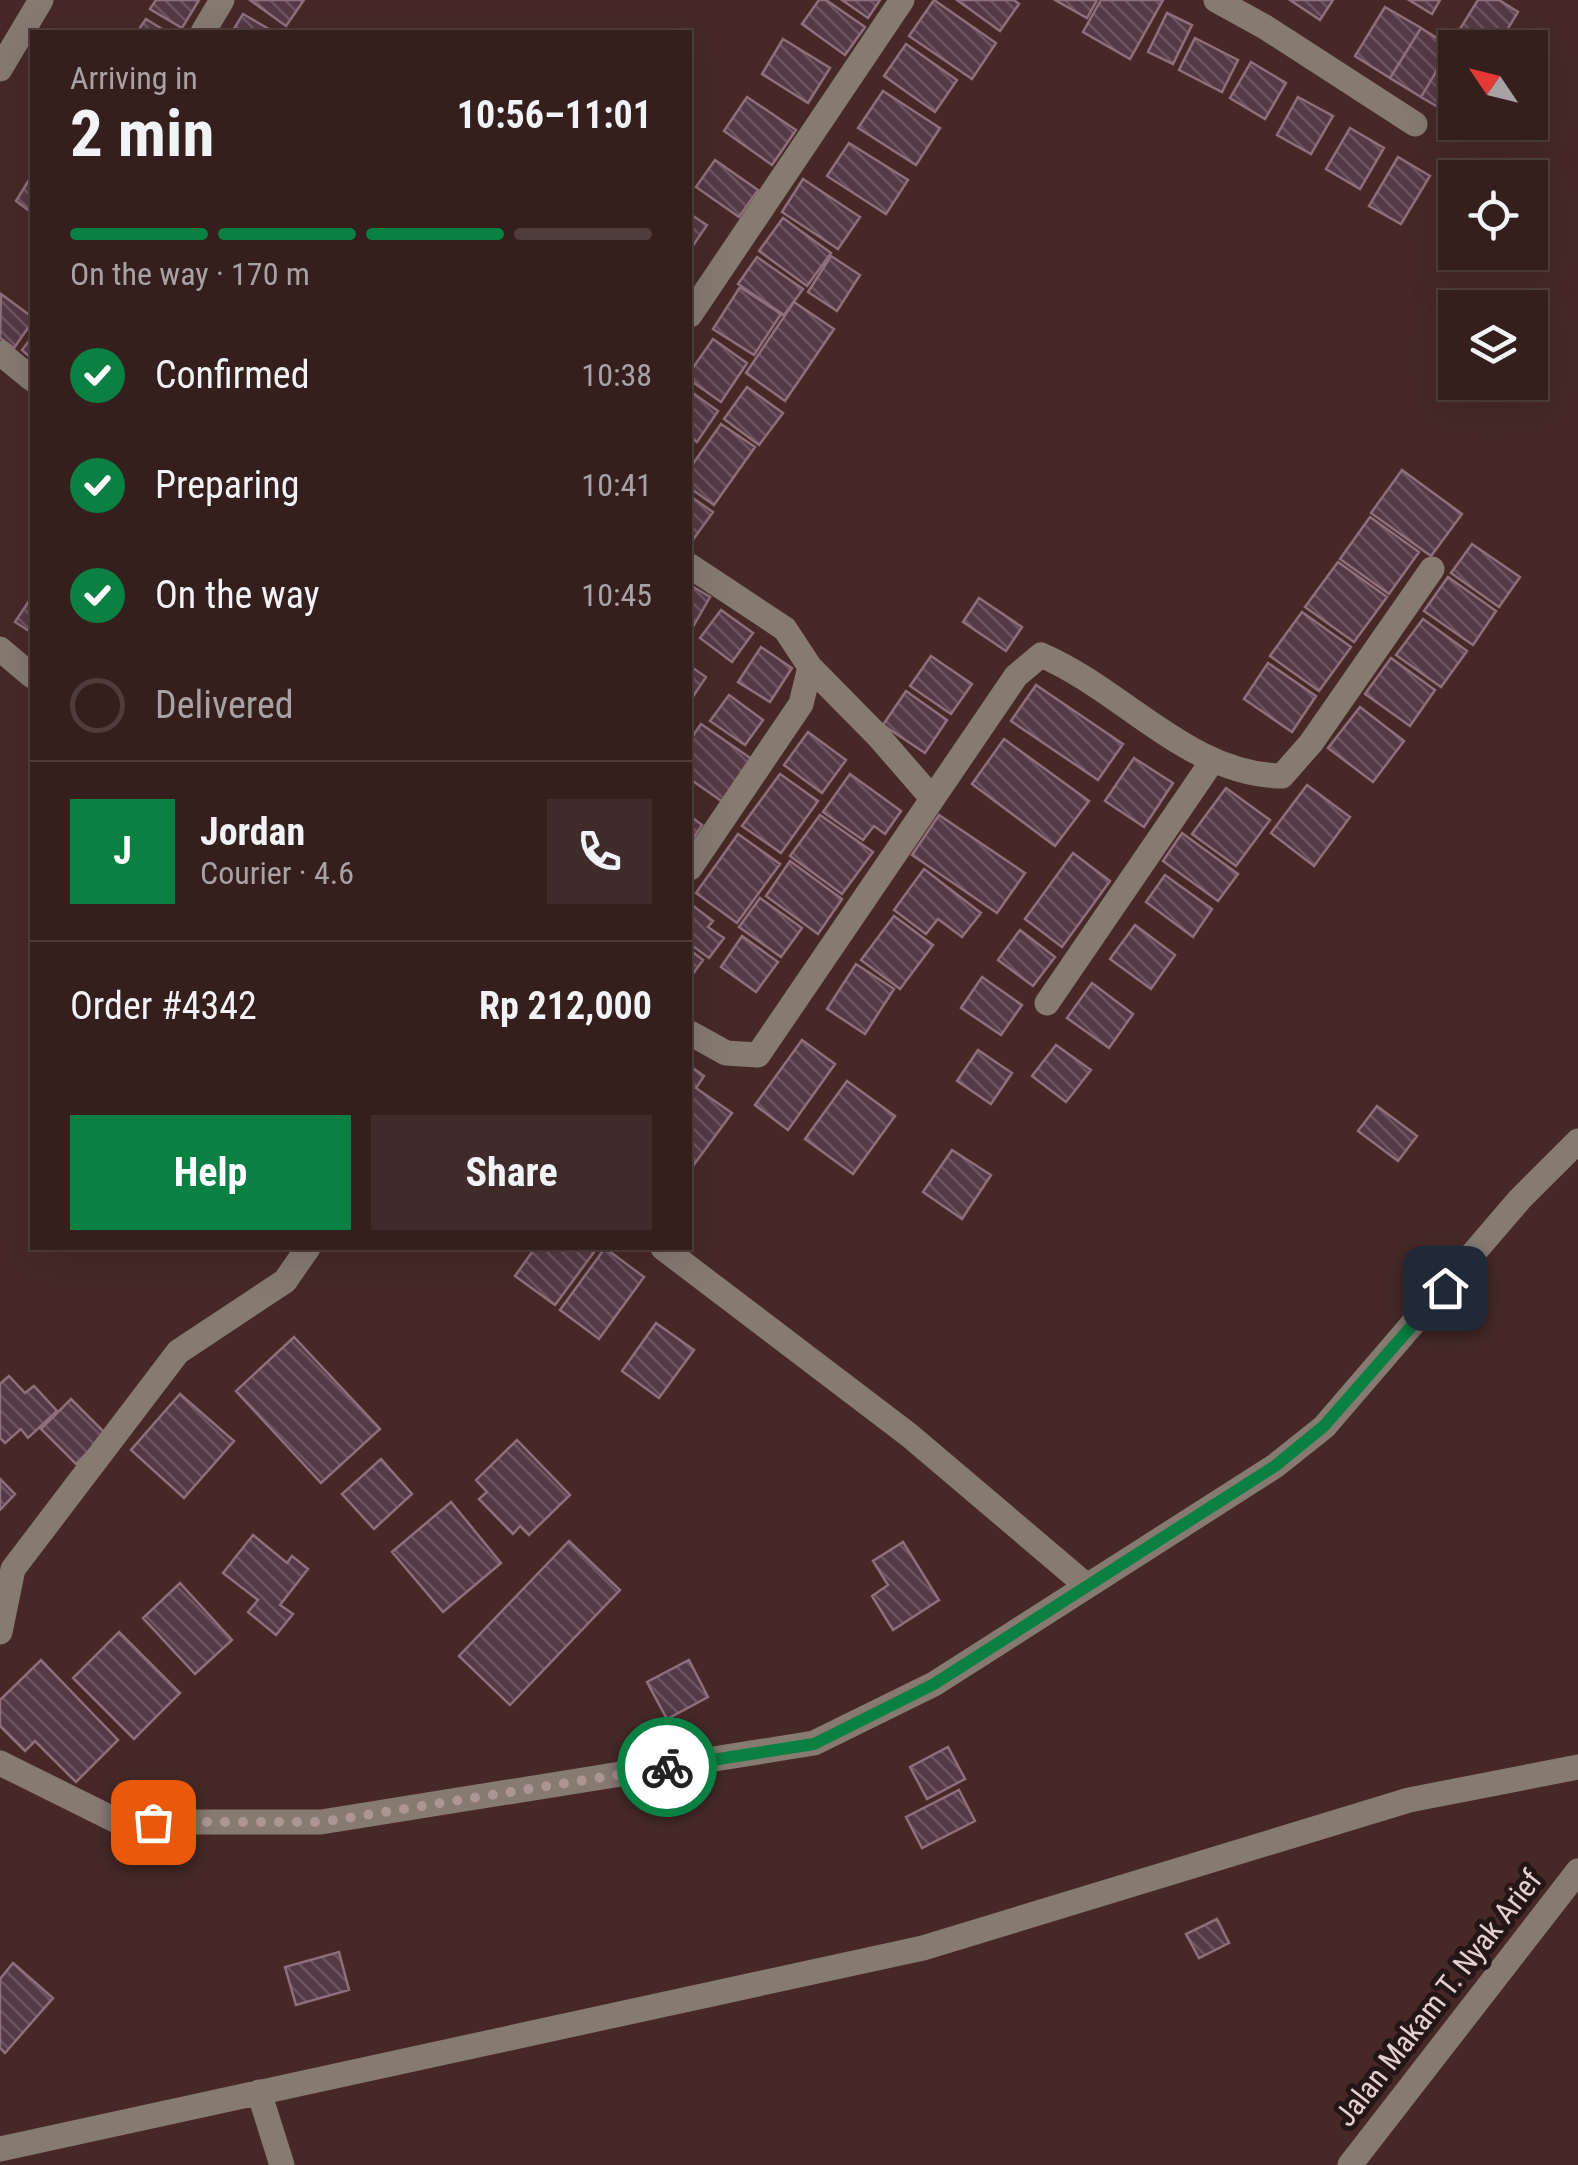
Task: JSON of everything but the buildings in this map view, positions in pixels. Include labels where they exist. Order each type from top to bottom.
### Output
[{"type":"street","points":[[0,69],[41,0]]},
{"type":"street","points":[[204,30],[222,0]]},
{"type":"street","points":[[692,312],[902,0]]},
{"type":"street","points":[[1216,0],[1415,124]]},
{"type":"street","points":[[0,353],[30,377]]},
{"type":"street","points":[[692,567],[785,629],[810,667],[932,798]]},
{"type":"street","points":[[692,1035],[726,1053],[758,1055],[1016,676],[1041,655],[1073,669],[1209,760],[1257,776],[1282,776],[1312,743],[1432,569]]},
{"type":"street","points":[[0,650],[30,674]]},
{"type":"street","points":[[692,865],[802,704],[810,667]]},
{"type":"street","points":[[1047,1003],[1213,760]]},
{"type":"street","points":[[0,1763],[119,1822],[322,1822],[814,1744],[934,1684],[1275,1466],[1324,1426],[1520,1199],[1578,1141]]},
{"type":"street","points":[[0,1632],[13,1569],[178,1352],[284,1281],[307,1250]]},
{"type":"street","points":[[666,1250],[909,1435],[1087,1586]]},
{"type":"street","points":[[0,2148],[923,1948],[1410,1800],[1578,1767]]},
{"type":"street","name":"Jalan Makam T. Nyak Arief","points":[[1350,2165],[1578,1871]]},
{"type":"street","points":[[259,2092],[282,2165]]},
{"type":"way so far","points":[[153,1822],[322,1822],[667,1767]]},
{"type":"route","points":[[667,1767],[814,1744],[934,1684],[1275,1466],[1324,1426],[1445,1288]]}]
